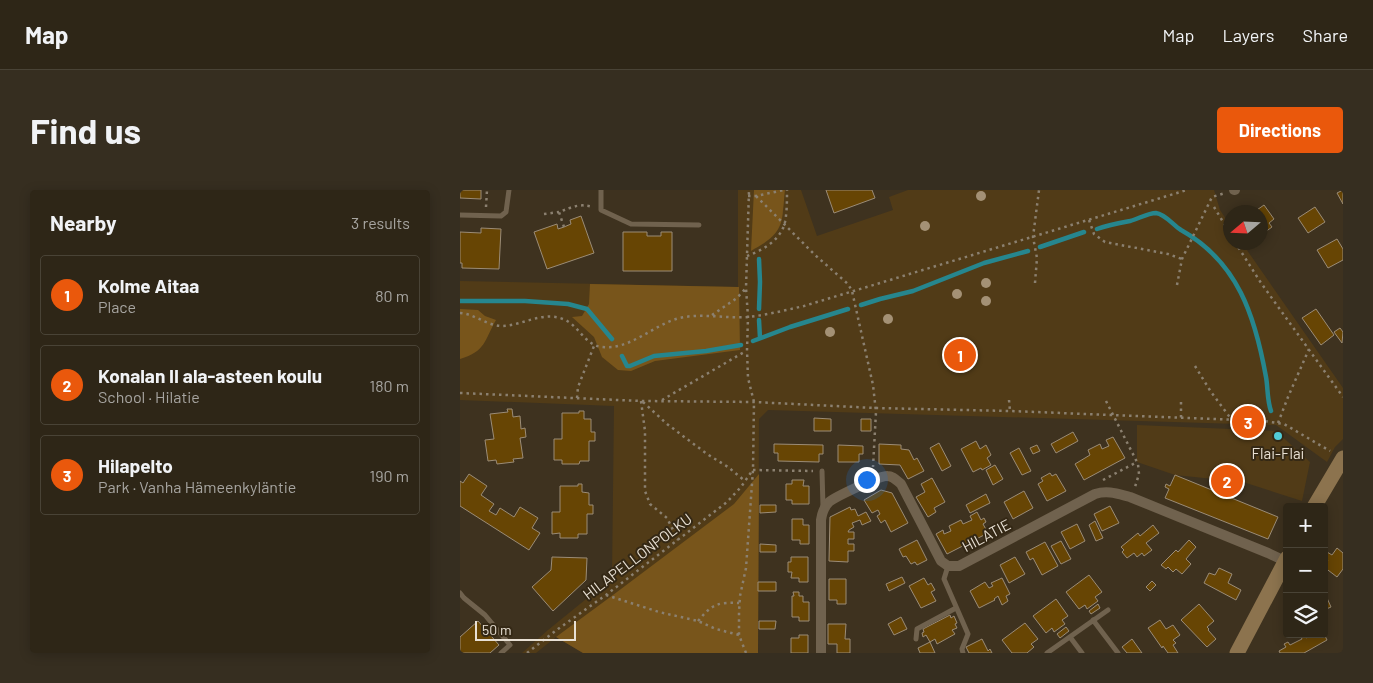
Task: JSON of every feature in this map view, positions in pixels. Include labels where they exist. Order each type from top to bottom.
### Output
[{"type":"street","points":[[1316,503],[1339,456]]},
{"type":"street","name":"HILATIE","points":[[874,479],[885,475],[892,477],[900,484],[941,562],[948,566],[959,566],[1095,494],[1103,492],[1114,492],[1130,497],[1283,558]]},
{"type":"street","points":[[820,653],[821,520],[823,510],[830,502],[874,479]]},
{"type":"street","points":[[1237,653],[1283,565]]},
{"type":"lane","points":[[460,215],[501,216],[506,212],[509,190]]},
{"type":"lane","points":[[601,190],[601,210],[631,224],[699,225]]},
{"type":"lane","points":[[822,470],[823,510]]},
{"type":"lane","points":[[948,566],[944,580],[968,634],[962,649],[963,653]]},
{"type":"lane","points":[[460,593],[485,615],[510,645],[501,653]]},
{"type":"lane","points":[[916,639],[917,628],[956,608]]},
{"type":"lane","points":[[1051,652],[1108,610]]},
{"type":"lane","points":[[1093,620],[1116,651],[1108,653]]},
{"type":"lane","points":[[1070,637],[1082,653]]},
{"type":"path","points":[[486,216],[487,190]]},
{"type":"path","points":[[746,653],[739,635],[739,603],[746,568],[753,470],[754,402],[748,378],[746,288],[749,190]]},
{"type":"path","points":[[747,256],[761,251],[776,239],[784,225],[786,190],[748,196]]},
{"type":"path","points":[[1035,283],[1037,258],[1034,237],[1039,190]]},
{"type":"path","points":[[460,313],[467,313],[492,325],[502,326],[541,317],[562,318],[569,322],[594,346],[616,347],[677,318],[702,316],[748,317],[804,306],[1187,190]]},
{"type":"path","points":[[756,196],[814,255],[848,284],[852,292],[873,385],[876,412],[874,479]]},
{"type":"path","points":[[1177,285],[1182,259],[1191,244],[1212,197]]},
{"type":"path","points":[[544,214],[559,212],[583,204],[601,210]]},
{"type":"path","points":[[1214,207],[1223,223]]},
{"type":"path","points":[[559,212],[564,227]]},
{"type":"path","points":[[1089,220],[1094,234],[1105,242],[1168,254],[1182,259]]},
{"type":"path","points":[[1240,250],[1261,283],[1343,397]]},
{"type":"path","points":[[711,316],[737,298],[746,288]]},
{"type":"path","points":[[577,398],[578,387],[594,346]]},
{"type":"path","points":[[1278,423],[1308,349]]},
{"type":"path","points":[[661,400],[747,350]]},
{"type":"path","points":[[1195,366],[1232,420]]},
{"type":"path","points":[[460,393],[641,401],[754,402],[1264,421],[1284,424],[1339,456]]},
{"type":"path","points":[[1010,400],[1010,411]]},
{"type":"path","points":[[641,401],[667,424],[745,481]]},
{"type":"path","points":[[641,401],[645,431],[645,491],[650,504],[667,518],[678,540]]},
{"type":"path","points":[[1106,401],[1137,462],[1139,474],[1130,497]]},
{"type":"path","points":[[1181,402],[1181,418]]},
{"type":"path","points":[[1104,480],[1137,462]]},
{"type":"path","points":[[753,470],[822,470]]},
{"type":"path","name":"HILAPELLONPOLKU","points":[[527,653],[727,502],[753,470]]},
{"type":"path","points":[[606,595],[659,612],[698,621],[716,629],[739,635]]},
{"type":"path","points":[[698,621],[704,613],[722,602],[739,603]]},
{"type":"shaded area","points":[[738,190],[801,190],[817,236],[893,210],[889,197],[908,190],[1214,190],[1223,214],[1223,250],[1247,250],[1343,388],[1343,439],[1335,447],[1327,462],[1276,425],[768,410],[759,419],[758,653],[583,653],[556,637],[536,653],[522,653],[612,578],[614,406],[460,400],[460,281],[738,287]]},
{"type":"shaded area","points":[[754,190],[785,190],[780,225],[774,235],[751,251]]},
{"type":"shaded area","points":[[590,284],[739,287],[740,350],[655,361],[631,371],[618,370],[602,357],[594,337],[572,317],[582,316],[589,304]]},
{"type":"shaded area","points":[[460,309],[478,310],[485,316],[496,320],[480,349],[460,359]]},
{"type":"shaded area","points":[[1137,425],[1276,431],[1310,462],[1302,501],[1243,482],[1175,475],[1137,462]]},
{"type":"shaded area","points":[[759,474],[758,653],[583,653],[556,637],[734,504]]},
{"type":"building","points":[[460,190],[481,190],[481,199],[460,198]]},
{"type":"building","points":[[826,190],[872,190],[875,198],[834,213]]},
{"type":"building","points":[[1343,190],[1343,204],[1337,193]]},
{"type":"building","points":[[1315,207],[1325,222],[1308,233],[1298,218]]},
{"type":"building","points":[[1268,211],[1274,219],[1269,223],[1272,227],[1268,230]]},
{"type":"building","points":[[581,216],[594,253],[547,269],[534,232],[557,224],[558,229],[564,227],[571,224],[570,220]]},
{"type":"building","points":[[481,228],[501,229],[499,269],[462,268],[462,263],[460,263],[460,232],[481,233]]},
{"type":"building","points":[[623,232],[647,232],[647,236],[661,236],[661,232],[672,232],[672,271],[623,271]]},
{"type":"building","points":[[1337,239],[1343,249],[1343,260],[1328,268],[1317,250]]},
{"type":"building","points":[[1316,309],[1334,335],[1321,345],[1302,318]]},
{"type":"building","points":[[1340,328],[1343,332],[1342,343],[1334,332]]},
{"type":"building","points":[[507,409],[512,409],[513,417],[520,416],[521,429],[525,428],[526,437],[520,438],[523,458],[513,459],[514,462],[497,464],[496,460],[488,461],[485,440],[494,439],[490,414],[508,412]]},
{"type":"building","points":[[579,411],[584,411],[584,419],[591,419],[591,432],[595,432],[595,441],[589,441],[589,461],[580,461],[579,464],[562,464],[562,460],[554,460],[554,439],[562,439],[562,413],[579,413]]},
{"type":"building","points":[[814,418],[831,419],[831,431],[814,431]]},
{"type":"building","points":[[861,419],[871,419],[871,431],[861,431]]},
{"type":"building","points":[[1073,432],[1078,441],[1056,453],[1051,444]]},
{"type":"building","points":[[1113,437],[1125,458],[1084,480],[1075,464],[1090,455],[1088,450],[1100,444],[1102,449],[1109,446],[1106,440]]},
{"type":"building","points":[[976,441],[980,449],[986,445],[991,455],[987,458],[991,465],[973,472],[961,449]]},
{"type":"building","points":[[939,443],[951,466],[942,471],[930,448]]},
{"type":"building","points":[[774,444],[823,445],[823,454],[819,454],[819,462],[778,461],[778,453],[774,453]]},
{"type":"building","points":[[879,444],[901,445],[901,449],[909,450],[914,460],[917,458],[924,471],[908,479],[900,465],[879,464]]},
{"type":"building","points":[[838,445],[863,446],[863,454],[859,454],[859,462],[838,462]]},
{"type":"building","points":[[1037,445],[1040,451],[1033,454],[1030,448]]},
{"type":"building","points":[[1019,448],[1031,471],[1022,475],[1010,453]]},
{"type":"building","points":[[995,465],[1003,479],[993,485],[986,470]]},
{"type":"building","points":[[1050,473],[1052,476],[1056,474],[1066,491],[1047,501],[1038,484],[1043,481],[1041,478]]},
{"type":"building","points":[[469,474],[487,486],[481,495],[494,504],[489,511],[496,515],[500,508],[514,517],[520,507],[538,518],[532,528],[540,533],[529,550],[460,506],[460,481],[463,483]]},
{"type":"building","points":[[1175,475],[1278,517],[1268,539],[1165,498],[1169,489],[1165,487],[1166,484],[1170,486]]},
{"type":"building","points":[[932,478],[945,502],[934,508],[936,512],[928,517],[916,497],[925,492],[921,484]]},
{"type":"building","points":[[792,480],[804,480],[803,486],[809,486],[809,504],[792,504],[792,500],[786,500],[786,484],[792,484]]},
{"type":"building","points":[[578,484],[582,484],[582,492],[589,493],[589,505],[593,505],[593,514],[587,514],[587,534],[578,534],[578,538],[560,538],[560,533],[552,534],[552,512],[560,512],[560,486],[578,486]]},
{"type":"building","points":[[881,490],[892,493],[908,523],[891,532],[885,520],[881,523],[877,516],[880,514],[878,510],[872,513],[864,500]]},
{"type":"building","points":[[1024,491],[1033,508],[1013,519],[1004,502]]},
{"type":"building","points":[[986,494],[990,503],[970,513],[966,505]]},
{"type":"building","points":[[760,505],[776,505],[776,512],[760,513]]},
{"type":"building","points":[[1110,506],[1119,523],[1102,531],[1094,514]]},
{"type":"building","points":[[850,507],[851,510],[855,509],[858,516],[866,512],[871,521],[862,525],[860,520],[852,523],[854,527],[848,532],[854,532],[854,539],[848,539],[848,544],[854,544],[854,551],[848,551],[848,562],[829,561],[830,517]]},
{"type":"building","points":[[977,512],[981,520],[984,518],[986,522],[983,524],[988,533],[947,554],[936,534],[943,530],[944,534],[951,531],[949,526],[961,520],[963,524],[972,520],[970,516]]},
{"type":"building","points":[[792,519],[803,519],[803,525],[809,525],[809,544],[800,544],[800,540],[792,540]]},
{"type":"building","points":[[1095,521],[1103,538],[1096,541],[1089,525]]},
{"type":"building","points":[[1077,524],[1085,541],[1070,549],[1061,532]]},
{"type":"building","points":[[1153,525],[1159,533],[1146,543],[1152,550],[1144,556],[1142,553],[1137,557],[1134,553],[1127,558],[1122,552],[1124,550],[1121,547],[1138,533],[1140,536]]},
{"type":"building","points":[[917,540],[927,560],[917,565],[915,562],[911,564],[906,556],[903,557],[899,549]]},
{"type":"building","points":[[1189,540],[1196,547],[1186,559],[1191,564],[1182,574],[1176,569],[1173,572],[1168,567],[1166,569],[1161,565],[1176,550],[1178,552]]},
{"type":"building","points":[[1061,541],[1071,559],[1061,564],[1051,546]]},
{"type":"building","points":[[1045,542],[1058,566],[1042,575],[1033,558],[1030,560],[1026,552]]},
{"type":"building","points":[[760,544],[776,545],[776,552],[760,552]]},
{"type":"building","points":[[1337,548],[1343,553],[1343,569],[1337,577],[1328,570],[1328,553],[1332,555]]},
{"type":"building","points":[[552,557],[587,558],[586,580],[553,611],[532,587],[551,570]]},
{"type":"building","points":[[791,557],[808,557],[808,582],[799,582],[799,578],[791,578],[792,572],[788,572],[788,562],[791,562]]},
{"type":"building","points":[[1015,557],[1025,574],[1009,583],[1000,565]]},
{"type":"building","points":[[1219,568],[1232,574],[1228,583],[1241,590],[1236,600],[1204,583],[1209,573],[1215,575]]},
{"type":"building","points":[[1089,575],[1102,592],[1095,597],[1098,601],[1087,609],[1085,605],[1079,609],[1066,592]]},
{"type":"building","points":[[902,577],[905,583],[889,591],[886,584]]},
{"type":"building","points":[[924,578],[928,585],[931,583],[935,590],[931,592],[936,601],[921,608],[909,586]]},
{"type":"building","points":[[1002,578],[1010,594],[1006,596],[1008,601],[1002,605],[998,596],[995,600],[979,608],[970,591],[985,582],[989,588],[993,586],[991,583]]},
{"type":"building","points":[[829,579],[846,579],[846,604],[837,604],[837,600],[829,600]]},
{"type":"building","points":[[1152,581],[1156,585],[1150,591],[1146,587]]},
{"type":"building","points":[[758,582],[776,582],[776,591],[758,591]]},
{"type":"building","points":[[793,592],[799,592],[799,596],[803,596],[803,602],[809,602],[809,621],[799,621],[799,617],[792,617]]},
{"type":"building","points":[[1056,599],[1068,616],[1062,620],[1065,624],[1054,632],[1052,628],[1046,633],[1033,616]]},
{"type":"building","points":[[1098,604],[1100,608],[1091,614],[1089,611]]},
{"type":"building","points":[[1199,604],[1214,621],[1207,627],[1216,639],[1207,647],[1181,620]]},
{"type":"building","points":[[950,615],[951,618],[954,616],[957,623],[955,624],[957,628],[952,630],[955,634],[937,644],[935,639],[930,642],[926,635],[923,637],[923,629]]},
{"type":"building","points":[[901,617],[907,629],[894,635],[888,624]]},
{"type":"building","points":[[1160,620],[1166,629],[1173,625],[1180,635],[1173,640],[1176,643],[1173,645],[1178,653],[1168,653],[1163,646],[1162,648],[1148,628]]},
{"type":"building","points":[[478,621],[499,645],[490,653],[460,653],[460,637]]},
{"type":"building","points":[[759,621],[776,621],[775,629],[759,629]]},
{"type":"building","points":[[1025,623],[1038,639],[1031,644],[1034,647],[1027,653],[1012,653],[1002,640]]},
{"type":"building","points":[[828,624],[846,624],[845,639],[850,639],[850,653],[837,653],[837,644],[828,644]]},
{"type":"building","points":[[1066,627],[1069,631],[1060,638],[1057,634]]},
{"type":"building","points":[[799,635],[808,635],[808,653],[791,653],[791,638],[799,638]]},
{"type":"building","points":[[1326,638],[1327,640],[1304,653],[1280,653],[1279,651],[1286,647],[1284,644],[1288,642],[1290,645],[1302,639]]},
{"type":"building","points":[[982,639],[988,651],[990,649],[992,653],[969,653],[966,647]]},
{"type":"building","points":[[1132,639],[1142,653],[1127,653],[1122,647]]},
{"type":"building","points":[[930,642],[935,653],[920,653],[918,648]]},
{"type":"waterway","points":[[1097,229],[1156,213],[1201,243],[1217,258],[1230,274],[1249,312],[1262,354],[1271,411]]},
{"type":"waterway","points":[[1040,247],[1084,232]]},
{"type":"waterway","points":[[861,305],[913,291],[984,263],[1028,251]]},
{"type":"waterway","points":[[759,259],[759,309]]},
{"type":"waterway","points":[[460,301],[525,301],[568,304],[587,309],[612,339]]},
{"type":"waterway","points":[[753,341],[848,309]]},
{"type":"waterway","points":[[759,320],[760,338]]},
{"type":"waterway","points":[[622,356],[627,366],[630,366],[654,356],[706,351],[741,345]]},
{"type":"place","name":"Kolme Aitaa","points":[[960,355]]},
{"type":"place","name":"Hilapelto","points":[[1248,422]]},
{"type":"place","name":"Flai-Flai","points":[[1278,436]]},
{"type":"place","name":"Konalan II ala-asteen koulu","points":[[1227,481]]}]
